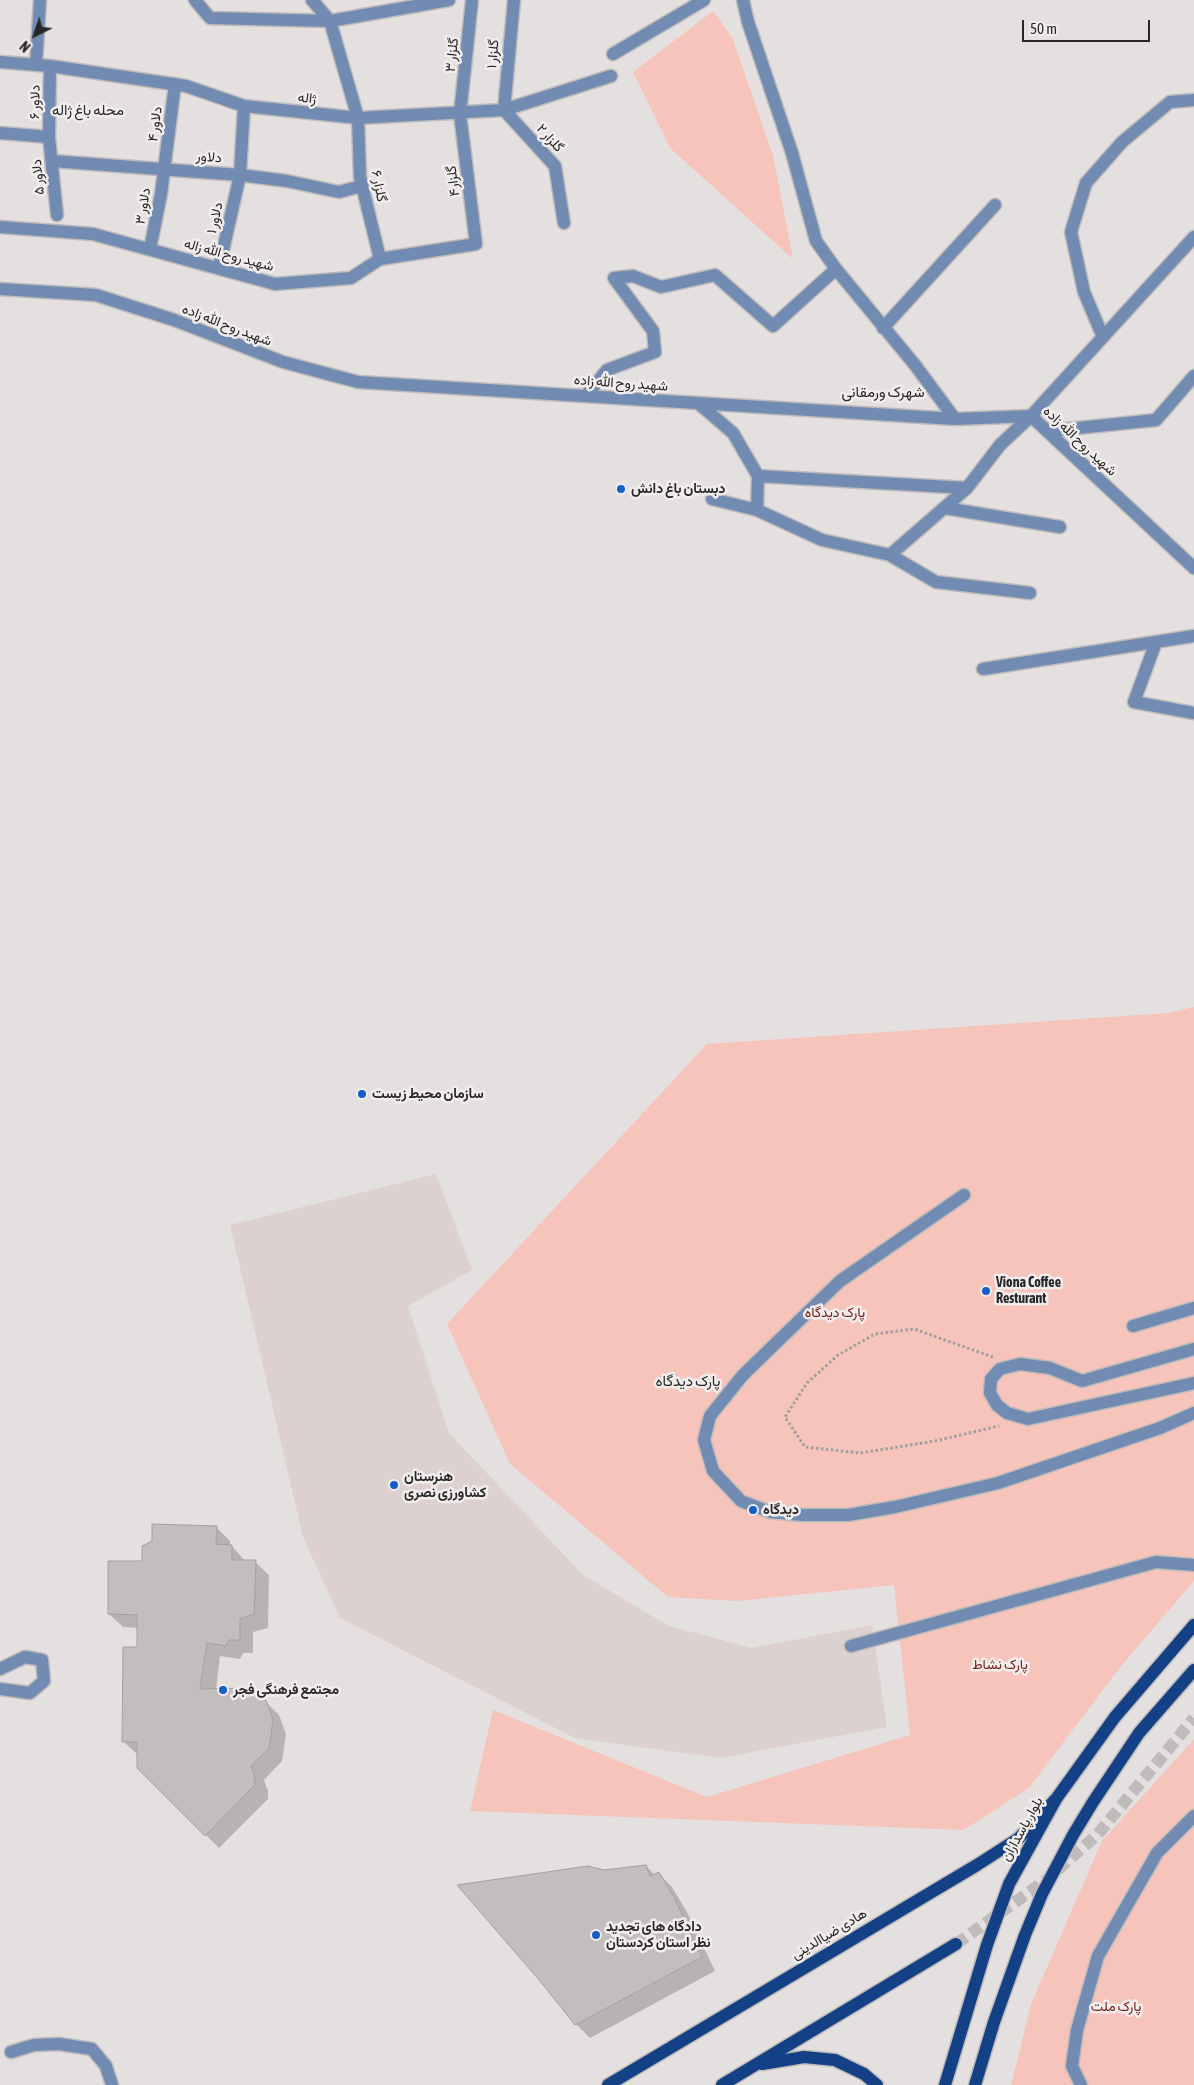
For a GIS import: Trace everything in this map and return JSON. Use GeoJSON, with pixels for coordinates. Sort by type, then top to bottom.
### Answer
{"type":"FeatureCollection","features":[{"type":"Feature","properties":{"kind":"main road","name":"بلوار پاسداران"},"geometry":{"type":"LineString","coordinates":[[944,2085],[984,1954],[1009,1884],[1056,1799],[1115,1718],[1194,1624]]}},
{"type":"Feature","properties":{"kind":"main road"},"geometry":{"type":"LineString","coordinates":[[975,2085],[994,2022],[1025,1935],[1042,1894],[1064,1852],[1092,1802],[1139,1732],[1194,1670]]}},
{"type":"Feature","properties":{"kind":"main road","name":"هادی ضیاالدینی"},"geometry":{"type":"LineString","coordinates":[[608,2085],[978,1865],[1019,1838],[1056,1799]]}},
{"type":"Feature","properties":{"kind":"main road"},"geometry":{"type":"LineString","coordinates":[[722,2085],[956,1944]]}},
{"type":"Feature","properties":{"kind":"main road"},"geometry":{"type":"LineString","coordinates":[[755,2065],[804,2057],[835,2060],[864,2074],[877,2085]]}},
{"type":"Feature","properties":{"kind":"street"},"geometry":{"type":"LineString","coordinates":[[36,65],[40,0]]}},
{"type":"Feature","properties":{"kind":"street"},"geometry":{"type":"LineString","coordinates":[[196,0],[210,18],[330,21],[449,0]]}},
{"type":"Feature","properties":{"kind":"street"},"geometry":{"type":"LineString","coordinates":[[312,0],[330,21]]}},
{"type":"Feature","properties":{"kind":"street","name":"گلزار ۳"},"geometry":{"type":"LineString","coordinates":[[460,113],[472,0]]}},
{"type":"Feature","properties":{"kind":"street","name":"گلزار ۱"},"geometry":{"type":"LineString","coordinates":[[504,110],[514,0]]}},
{"type":"Feature","properties":{"kind":"street"},"geometry":{"type":"LineString","coordinates":[[613,54],[704,0]]}},
{"type":"Feature","properties":{"kind":"street"},"geometry":{"type":"LineString","coordinates":[[743,0],[748,22],[792,153],[816,241],[955,419]]}},
{"type":"Feature","properties":{"kind":"street","name":"گلزار ۶"},"geometry":{"type":"LineString","coordinates":[[330,21],[358,118],[362,186],[380,259]]}},
{"type":"Feature","properties":{"kind":"street","name":"ژاله"},"geometry":{"type":"LineString","coordinates":[[0,62],[50,66],[175,84],[244,106],[358,118],[504,110],[611,76]]}},
{"type":"Feature","properties":{"kind":"street","name":"دلاور ۶"},"geometry":{"type":"LineString","coordinates":[[50,66],[50,137]]}},
{"type":"Feature","properties":{"kind":"street","name":"دلاور ۴"},"geometry":{"type":"LineString","coordinates":[[164,168],[175,84]]}},
{"type":"Feature","properties":{"kind":"street"},"geometry":{"type":"LineString","coordinates":[[1103,337],[1084,292],[1071,232],[1086,183],[1122,142],[1170,102],[1194,100]]}},
{"type":"Feature","properties":{"kind":"street","name":"دلاور ۱"},"geometry":{"type":"LineString","coordinates":[[219,268],[240,175],[244,106]]}},
{"type":"Feature","properties":{"kind":"street","name":"گلزار ۲"},"geometry":{"type":"LineString","coordinates":[[504,110],[555,166],[564,223]]}},
{"type":"Feature","properties":{"kind":"street","name":"گلزار۴"},"geometry":{"type":"LineString","coordinates":[[460,113],[476,244]]}},
{"type":"Feature","properties":{"kind":"street"},"geometry":{"type":"LineString","coordinates":[[0,133],[50,137]]}},
{"type":"Feature","properties":{"kind":"street","name":"دلاور ۵"},"geometry":{"type":"LineString","coordinates":[[50,137],[57,215]]}},
{"type":"Feature","properties":{"kind":"street","name":"دلاور"},"geometry":{"type":"LineString","coordinates":[[52,161],[240,175],[287,181],[339,192],[362,186]]}},
{"type":"Feature","properties":{"kind":"street","name":"دلاور ۳"},"geometry":{"type":"LineString","coordinates":[[150,250],[164,168]]}},
{"type":"Feature","properties":{"kind":"street"},"geometry":{"type":"LineString","coordinates":[[883,328],[996,205]]}},
{"type":"Feature","properties":{"kind":"street","name":"شهید روح الله زاله"},"geometry":{"type":"LineString","coordinates":[[0,227],[93,234],[275,284],[351,278],[380,259],[476,244]]}},
{"type":"Feature","properties":{"kind":"street"},"geometry":{"type":"LineString","coordinates":[[890,555],[968,488],[1000,445],[1031,416],[1194,238]]}},
{"type":"Feature","properties":{"kind":"street"},"geometry":{"type":"LineString","coordinates":[[586,396],[607,370],[655,352],[654,331],[614,278],[633,276],[661,287],[715,275],[773,326],[836,269]]}},
{"type":"Feature","properties":{"kind":"street","name":"شهید روح الله زاده"},"geometry":{"type":"LineString","coordinates":[[0,289],[96,296],[174,320],[283,362],[358,382],[955,419],[1031,416],[1194,568]]}},
{"type":"Feature","properties":{"kind":"street"},"geometry":{"type":"LineString","coordinates":[[1048,431],[1156,420],[1194,376]]}},
{"type":"Feature","properties":{"kind":"street"},"geometry":{"type":"LineString","coordinates":[[698,403],[733,433],[758,476],[757,510]]}},
{"type":"Feature","properties":{"kind":"street"},"geometry":{"type":"LineString","coordinates":[[758,476],[968,488]]}},
{"type":"Feature","properties":{"kind":"street"},"geometry":{"type":"LineString","coordinates":[[712,499],[757,510],[822,540],[890,555],[936,582],[1030,593]]}},
{"type":"Feature","properties":{"kind":"street"},"geometry":{"type":"LineString","coordinates":[[945,508],[1060,527]]}},
{"type":"Feature","properties":{"kind":"street"},"geometry":{"type":"LineString","coordinates":[[983,669],[1194,636]]}},
{"type":"Feature","properties":{"kind":"street"},"geometry":{"type":"LineString","coordinates":[[1156,642],[1134,702],[1194,713]]}},
{"type":"Feature","properties":{"kind":"street"},"geometry":{"type":"LineString","coordinates":[[964,1195],[840,1281],[743,1375],[710,1416],[704,1440],[713,1471],[741,1501],[770,1512],[802,1515],[848,1515],[895,1507],[998,1483],[1160,1428],[1194,1413]]}},
{"type":"Feature","properties":{"kind":"street"},"geometry":{"type":"LineString","coordinates":[[1133,1326],[1194,1308]]}},
{"type":"Feature","properties":{"kind":"street"},"geometry":{"type":"LineString","coordinates":[[1194,1349],[1082,1382],[1050,1368],[1020,1364],[1000,1369],[991,1379],[990,1393],[997,1405],[1006,1413],[1028,1419],[1194,1383]]}},
{"type":"Feature","properties":{"kind":"street"},"geometry":{"type":"LineString","coordinates":[[851,1646],[1156,1562],[1194,1565]]}},
{"type":"Feature","properties":{"kind":"street"},"geometry":{"type":"LineString","coordinates":[[0,1668],[25,1657],[42,1660],[44,1681],[30,1694],[0,1689]]}},
{"type":"Feature","properties":{"kind":"street"},"geometry":{"type":"LineString","coordinates":[[1082,2085],[1072,2066],[1076,2030],[1098,1956],[1157,1853],[1194,1816]]}},
{"type":"Feature","properties":{"kind":"street"},"geometry":{"type":"LineString","coordinates":[[12,2052],[34,2045],[59,2044],[92,2050],[106,2066],[112,2085]]}},
{"type":"Feature","properties":{"kind":"path"},"geometry":{"type":"LineString","coordinates":[[995,1357],[914,1329],[876,1334],[838,1355],[808,1384],[785,1417],[805,1447],[860,1453],[935,1441],[1000,1425]]}},
{"type":"Feature","properties":{"kind":"shaded area","name":"هنرستان کشاورزی نصری"},"geometry":{"type":"Polygon","coordinates":[[[436,1174],[472,1270],[408,1306],[449,1433],[583,1575],[669,1626],[752,1648],[872,1625],[887,1727],[720,1758],[575,1738],[340,1618],[303,1537],[230,1225],[436,1174]]]}},
{"type":"Feature","properties":{"kind":"green space"},"geometry":{"type":"Polygon","coordinates":[[[713,11],[732,37],[773,155],[793,259],[670,148],[633,72],[713,11]]]}},
{"type":"Feature","properties":{"kind":"green space","name":"پارک دیدگاه"},"geometry":{"type":"Polygon","coordinates":[[[1194,1007],[1194,1581],[1121,1666],[1029,1788],[964,1830],[470,1811],[493,1710],[707,1797],[910,1735],[894,1585],[737,1601],[668,1597],[510,1464],[447,1324],[707,1044],[1168,1013],[1194,1007]]]}},
{"type":"Feature","properties":{"kind":"green space","name":"پارک ملت"},"geometry":{"type":"Polygon","coordinates":[[[1194,1739],[1194,2085],[1011,2085],[1031,2004],[1102,1841],[1194,1739]]]}},
{"type":"Feature","properties":{"kind":"building"},"geometry":{"type":"Polygon","coordinates":[[[152,1524],[217,1526],[216,1544],[232,1545],[232,1560],[256,1560],[254,1614],[240,1619],[240,1640],[229,1640],[226,1646],[207,1643],[200,1689],[253,1688],[266,1700],[273,1720],[269,1748],[251,1766],[255,1777],[254,1786],[205,1836],[137,1768],[137,1742],[122,1742],[123,1647],[137,1647],[137,1615],[108,1614],[108,1561],[142,1561],[142,1546],[152,1541],[152,1524]]]}},
{"type":"Feature","properties":{"kind":"building","name":"دادگاه های تجدید نظر استان کردستان"},"geometry":{"type":"Polygon","coordinates":[[[646,1865],[650,1876],[659,1872],[674,1897],[702,1957],[575,2025],[540,1981],[457,1885],[588,1866],[604,1870],[646,1865]]]}},
{"type":"Feature","properties":{"kind":"tunnel"},"geometry":{"type":"LineString","coordinates":[[956,1944],[1045,1881],[1098,1834],[1194,1718]]}},
{"type":"Feature","properties":{"kind":"place","name":"دبستان باغ دانش"},"geometry":{"type":"Point","coordinates":[621,489]}},
{"type":"Feature","properties":{"kind":"place","name":"سازمان محیط زیست"},"geometry":{"type":"Point","coordinates":[362,1094]}},
{"type":"Feature","properties":{"kind":"place","name":"Viona Coffee Resturant"},"geometry":{"type":"Point","coordinates":[986,1291]}},
{"type":"Feature","properties":{"kind":"place","name":"هنرستان کشاورزی نصری"},"geometry":{"type":"Point","coordinates":[394,1485]}},
{"type":"Feature","properties":{"kind":"place","name":"دیدگاه"},"geometry":{"type":"Point","coordinates":[753,1510]}},
{"type":"Feature","properties":{"kind":"place","name":"مجتمع فرهنگی فجر"},"geometry":{"type":"Point","coordinates":[223,1690]}},
{"type":"Feature","properties":{"kind":"place","name":"دادگاه های تجدید نظر استان کردستان"},"geometry":{"type":"Point","coordinates":[596,1935]}},
{"type":"Feature","properties":{"kind":"district","name":"محله باغ ژاله"},"geometry":{"type":"Point","coordinates":[88,110]}},
{"type":"Feature","properties":{"kind":"district","name":"شهرک ورمقانی"},"geometry":{"type":"Point","coordinates":[883,392]}},
{"type":"Feature","properties":{"kind":"district","name":"پارک دیدگاه"},"geometry":{"type":"Point","coordinates":[688,1381]}},
{"type":"Feature","properties":{"kind":"park label","name":"پارک نشاط"},"geometry":{"type":"Point","coordinates":[1000,1665]}}]}
